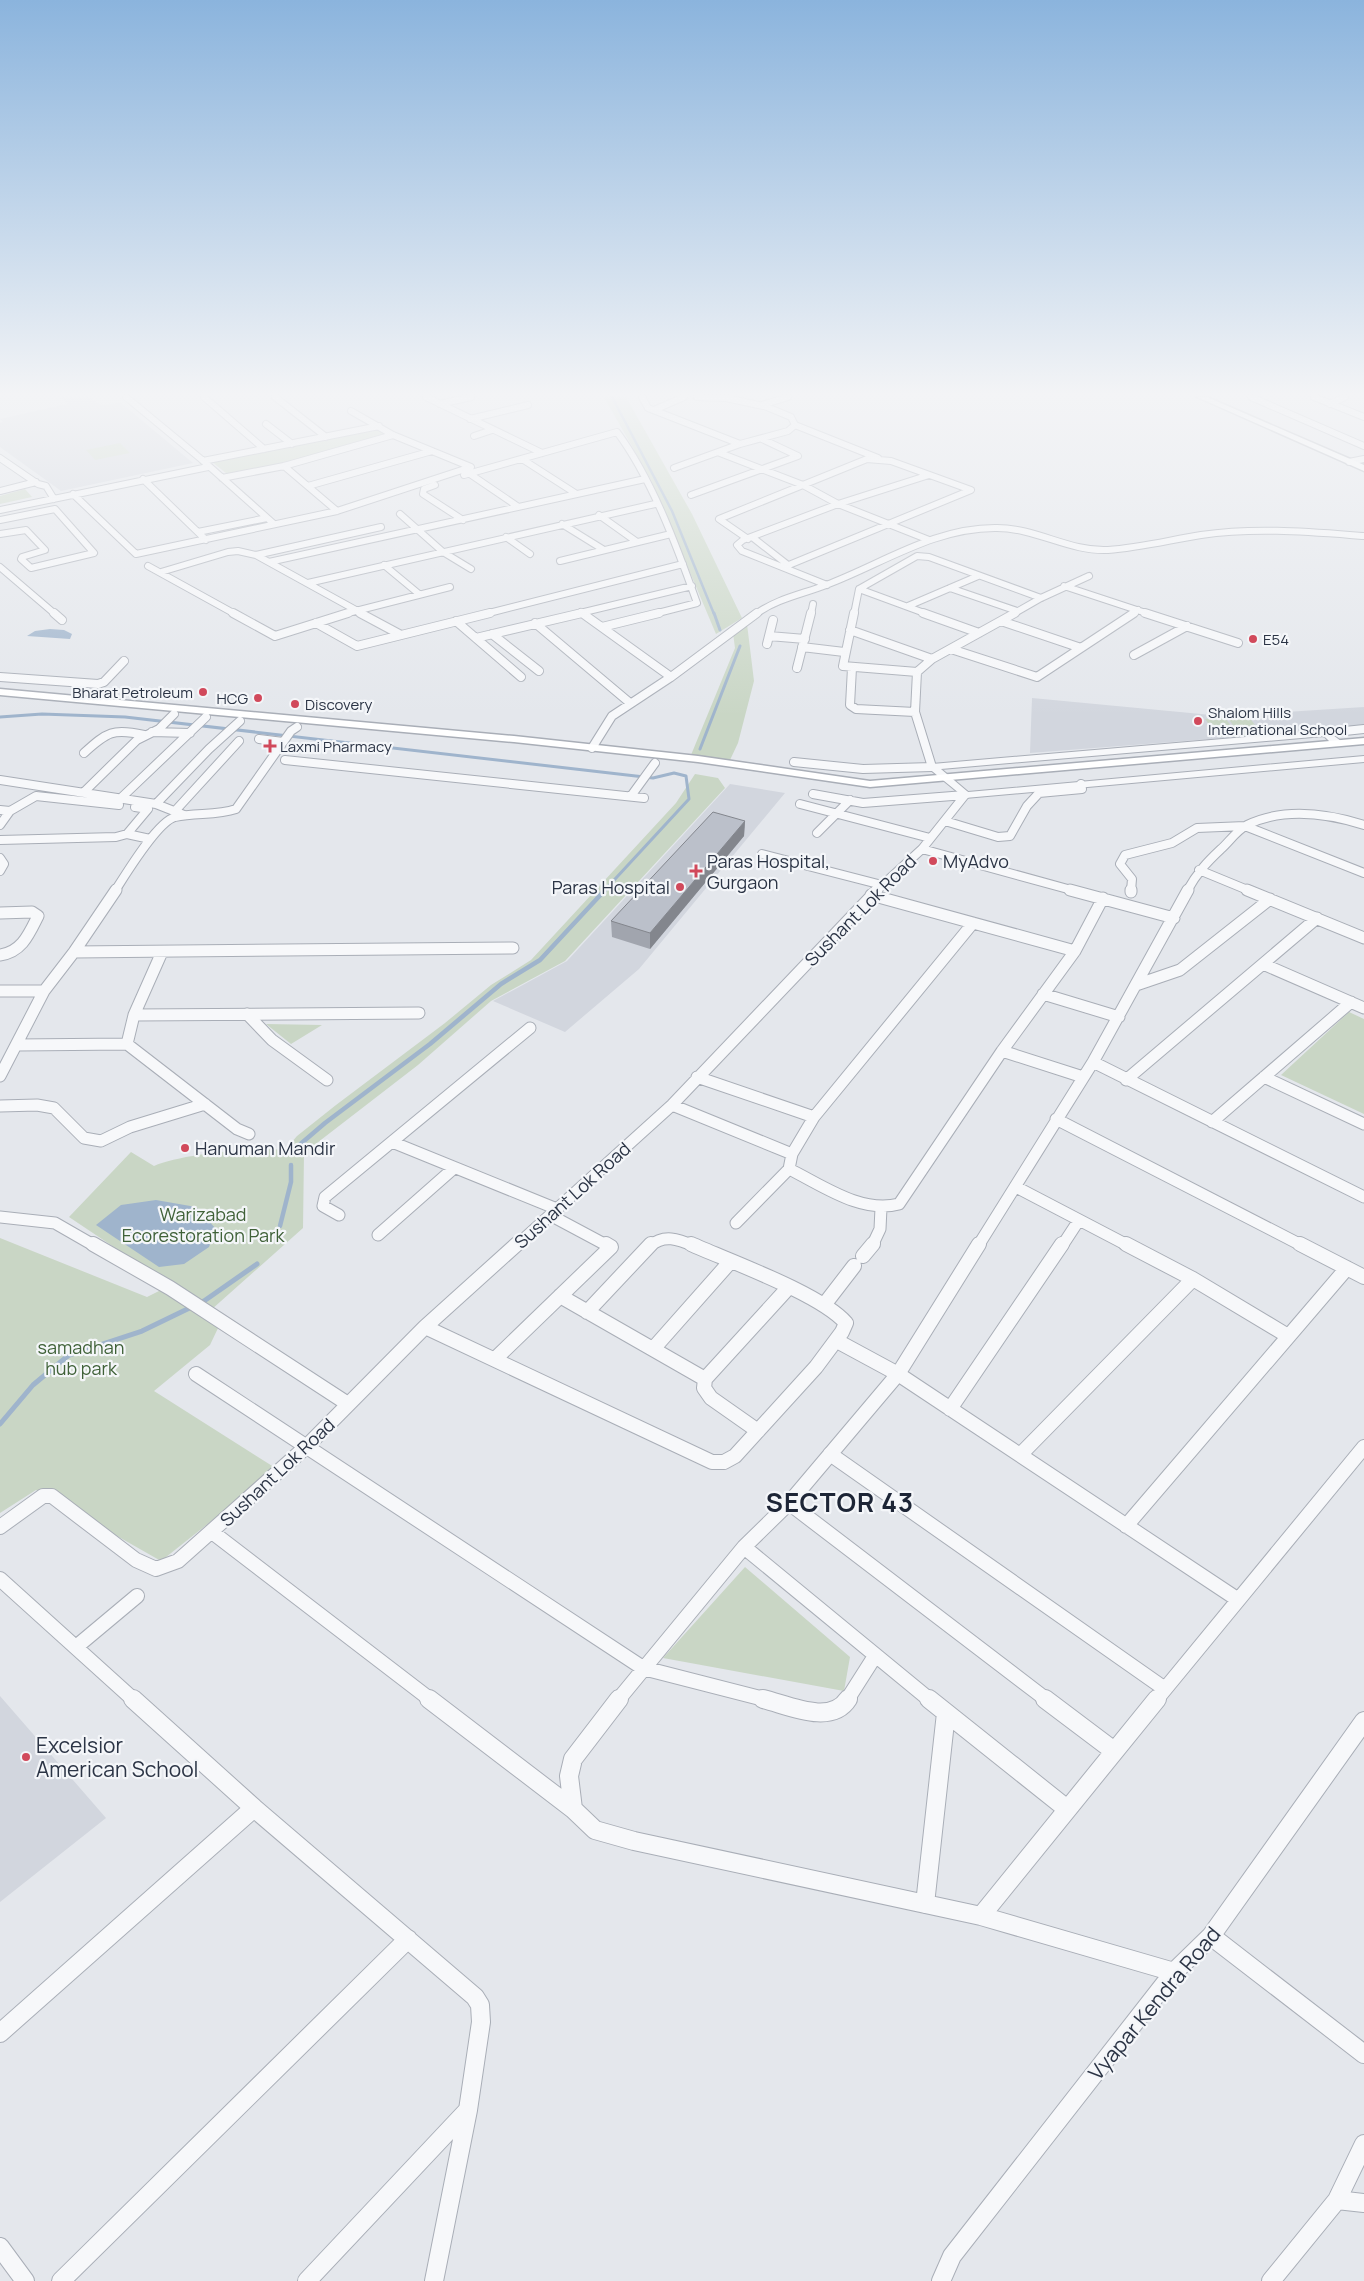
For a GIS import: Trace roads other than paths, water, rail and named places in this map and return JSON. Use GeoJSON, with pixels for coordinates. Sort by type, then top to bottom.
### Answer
{"type":"FeatureCollection","features":[{"type":"Feature","properties":{"kind":"main road"},"geometry":{"type":"LineString","coordinates":[[0,692],[292,717],[698,759],[870,784],[952,782],[1364,749]]}},
{"type":"Feature","properties":{"kind":"main road"},"geometry":{"type":"LineString","coordinates":[[0,700],[171,717],[198,726],[236,724],[294,729],[874,791],[1364,741]]}},
{"type":"Feature","properties":{"kind":"street"},"geometry":{"type":"LineString","coordinates":[[0,512],[36,503]]}},
{"type":"Feature","properties":{"kind":"street"},"geometry":{"type":"LineString","coordinates":[[0,534],[26,530],[45,550],[22,557],[21,559],[26,566],[31,568],[94,553],[49,503]]}},
{"type":"Feature","properties":{"kind":"street"},"geometry":{"type":"LineString","coordinates":[[83,503],[136,554],[338,510],[355,504],[364,508],[379,503]]}},
{"type":"Feature","properties":{"kind":"street"},"geometry":{"type":"LineString","coordinates":[[168,503],[206,540]]}},
{"type":"Feature","properties":{"kind":"street"},"geometry":{"type":"LineString","coordinates":[[251,503],[274,524]]}},
{"type":"Feature","properties":{"kind":"street"},"geometry":{"type":"LineString","coordinates":[[330,503],[338,510]]}},
{"type":"Feature","properties":{"kind":"street"},"geometry":{"type":"LineString","coordinates":[[439,503],[463,520]]}},
{"type":"Feature","properties":{"kind":"street"},"geometry":{"type":"LineString","coordinates":[[512,503],[516,506]]}},
{"type":"Feature","properties":{"kind":"street"},"geometry":{"type":"LineString","coordinates":[[269,562],[391,534],[463,520],[528,503]]}},
{"type":"Feature","properties":{"kind":"street"},"geometry":{"type":"LineString","coordinates":[[757,503],[719,519],[750,538],[786,566]]}},
{"type":"Feature","properties":{"kind":"street"},"geometry":{"type":"LineString","coordinates":[[786,566],[937,503]]}},
{"type":"Feature","properties":{"kind":"street"},"geometry":{"type":"LineString","coordinates":[[308,583],[599,515],[656,504],[683,564],[697,603],[602,627]]}},
{"type":"Feature","properties":{"kind":"street"},"geometry":{"type":"LineString","coordinates":[[827,585],[786,566],[742,551],[736,545],[838,504],[929,540]]}},
{"type":"Feature","properties":{"kind":"street"},"geometry":{"type":"LineString","coordinates":[[0,520],[55,509]]}},
{"type":"Feature","properties":{"kind":"street"},"geometry":{"type":"LineString","coordinates":[[400,514],[444,552],[471,569]]}},
{"type":"Feature","properties":{"kind":"street"},"geometry":{"type":"LineString","coordinates":[[599,515],[637,542]]}},
{"type":"Feature","properties":{"kind":"street"},"geometry":{"type":"LineString","coordinates":[[198,532],[267,518]]}},
{"type":"Feature","properties":{"kind":"street"},"geometry":{"type":"LineString","coordinates":[[374,521],[391,534]]}},
{"type":"Feature","properties":{"kind":"street"},"geometry":{"type":"LineString","coordinates":[[562,524],[604,550]]}},
{"type":"Feature","properties":{"kind":"street"},"geometry":{"type":"LineString","coordinates":[[256,555],[382,527]]}},
{"type":"Feature","properties":{"kind":"street"},"geometry":{"type":"LineString","coordinates":[[592,748],[612,716],[671,677],[765,607],[827,585],[929,540],[958,532],[997,528],[1056,534],[1106,550],[1130,548],[1202,535],[1248,531],[1279,530],[1364,536]]}},
{"type":"Feature","properties":{"kind":"street"},"geometry":{"type":"LineString","coordinates":[[560,561],[670,534]]}},
{"type":"Feature","properties":{"kind":"street"},"geometry":{"type":"LineString","coordinates":[[506,537],[530,554]]}},
{"type":"Feature","properties":{"kind":"street"},"geometry":{"type":"LineString","coordinates":[[161,572],[238,550],[256,555],[401,635]]}},
{"type":"Feature","properties":{"kind":"street"},"geometry":{"type":"LineString","coordinates":[[1042,598],[922,556],[917,556],[859,589],[844,652],[843,666],[917,672],[932,660],[1018,611],[1042,598],[1064,586],[1089,576]]}},
{"type":"Feature","properties":{"kind":"street"},"geometry":{"type":"LineString","coordinates":[[316,623],[357,646],[683,564]]}},
{"type":"Feature","properties":{"kind":"street"},"geometry":{"type":"LineString","coordinates":[[148,566],[276,636],[356,610],[450,586]]}},
{"type":"Feature","properties":{"kind":"street"},"geometry":{"type":"LineString","coordinates":[[384,566],[419,594]]}},
{"type":"Feature","properties":{"kind":"street"},"geometry":{"type":"LineString","coordinates":[[0,568],[3,568],[62,620]]}},
{"type":"Feature","properties":{"kind":"street"},"geometry":{"type":"LineString","coordinates":[[908,606],[978,576]]}},
{"type":"Feature","properties":{"kind":"street"},"geometry":{"type":"LineString","coordinates":[[476,638],[692,586]]}},
{"type":"Feature","properties":{"kind":"street"},"geometry":{"type":"LineString","coordinates":[[1064,586],[1238,643]]}},
{"type":"Feature","properties":{"kind":"street"},"geometry":{"type":"LineString","coordinates":[[950,588],[1018,611]]}},
{"type":"Feature","properties":{"kind":"street"},"geometry":{"type":"LineString","coordinates":[[859,589],[979,633]]}},
{"type":"Feature","properties":{"kind":"street"},"geometry":{"type":"LineString","coordinates":[[797,668],[813,604]]}},
{"type":"Feature","properties":{"kind":"street"},"geometry":{"type":"LineString","coordinates":[[951,649],[1037,676],[1138,610]]}},
{"type":"Feature","properties":{"kind":"street"},"geometry":{"type":"LineString","coordinates":[[580,612],[671,677]]}},
{"type":"Feature","properties":{"kind":"street"},"geometry":{"type":"LineString","coordinates":[[456,620],[521,677]]}},
{"type":"Feature","properties":{"kind":"street"},"geometry":{"type":"LineString","coordinates":[[773,620],[768,640],[805,639]]}},
{"type":"Feature","properties":{"kind":"street"},"geometry":{"type":"LineString","coordinates":[[1001,621],[1081,648]]}},
{"type":"Feature","properties":{"kind":"street"},"geometry":{"type":"LineString","coordinates":[[535,623],[630,703]]}},
{"type":"Feature","properties":{"kind":"street"},"geometry":{"type":"LineString","coordinates":[[1134,655],[1187,626]]}},
{"type":"Feature","properties":{"kind":"street"},"geometry":{"type":"LineString","coordinates":[[850,630],[932,660]]}},
{"type":"Feature","properties":{"kind":"street"},"geometry":{"type":"LineString","coordinates":[[492,634],[540,671]]}},
{"type":"Feature","properties":{"kind":"street"},"geometry":{"type":"LineString","coordinates":[[802,647],[844,652]]}},
{"type":"Feature","properties":{"kind":"street"},"geometry":{"type":"LineString","coordinates":[[0,677],[98,684],[104,682],[124,661]]}},
{"type":"Feature","properties":{"kind":"street"},"geometry":{"type":"LineString","coordinates":[[852,668],[850,705],[856,709],[915,712]]}},
{"type":"Feature","properties":{"kind":"street"},"geometry":{"type":"LineString","coordinates":[[917,672],[915,712],[934,764],[965,795]]}},
{"type":"Feature","properties":{"kind":"street"},"geometry":{"type":"LineString","coordinates":[[84,792],[171,717]]}},
{"type":"Feature","properties":{"kind":"street"},"geometry":{"type":"LineString","coordinates":[[156,804],[236,724]]}},
{"type":"Feature","properties":{"kind":"street"},"geometry":{"type":"LineString","coordinates":[[84,753],[110,731],[152,732],[198,726]]}},
{"type":"Feature","properties":{"kind":"street"},"geometry":{"type":"LineString","coordinates":[[121,798],[198,726]]}},
{"type":"Feature","properties":{"kind":"street"},"geometry":{"type":"LineString","coordinates":[[0,1076],[44,991],[74,952],[150,839],[166,822],[174,817],[224,813],[236,809],[294,729]]}},
{"type":"Feature","properties":{"kind":"street"},"geometry":{"type":"LineString","coordinates":[[794,762],[850,770],[878,771],[934,764],[1364,729]]}},
{"type":"Feature","properties":{"kind":"street"},"geometry":{"type":"LineString","coordinates":[[1326,733],[1336,743]]}},
{"type":"Feature","properties":{"kind":"street"},"geometry":{"type":"LineString","coordinates":[[259,739],[284,741]]}},
{"type":"Feature","properties":{"kind":"street"},"geometry":{"type":"LineString","coordinates":[[174,811],[239,741]]}},
{"type":"Feature","properties":{"kind":"street"},"geometry":{"type":"LineString","coordinates":[[813,794],[877,802],[1364,759]]}},
{"type":"Feature","properties":{"kind":"street"},"geometry":{"type":"LineString","coordinates":[[285,760],[644,798]]}},
{"type":"Feature","properties":{"kind":"street"},"geometry":{"type":"LineString","coordinates":[[631,796],[652,767]]}},
{"type":"Feature","properties":{"kind":"street"},"geometry":{"type":"LineString","coordinates":[[0,780],[156,804],[187,816]]}},
{"type":"Feature","properties":{"kind":"street"},"geometry":{"type":"LineString","coordinates":[[945,821],[998,836],[1010,836],[1033,798],[1039,793],[1075,790],[1082,788],[1081,784]]}},
{"type":"Feature","properties":{"kind":"street","name":"Sushant Lok Road"},"geometry":{"type":"LineString","coordinates":[[0,1527],[43,1496],[52,1496],[136,1560],[156,1569],[178,1561],[306,1446],[425,1327],[672,1105],[871,895],[922,848],[965,795]]}},
{"type":"Feature","properties":{"kind":"street"},"geometry":{"type":"LineString","coordinates":[[0,825],[5,811],[36,796],[148,809],[146,814],[127,834]]}},
{"type":"Feature","properties":{"kind":"street"},"geometry":{"type":"LineString","coordinates":[[817,833],[850,800]]}},
{"type":"Feature","properties":{"kind":"street"},"geometry":{"type":"LineString","coordinates":[[800,804],[930,838]]}},
{"type":"Feature","properties":{"kind":"street"},"geometry":{"type":"LineString","coordinates":[[1131,892],[1132,879],[1120,864],[1125,855],[1172,844],[1197,828],[1245,826],[1274,815],[1316,814],[1338,816],[1364,825]]}},
{"type":"Feature","properties":{"kind":"street"},"geometry":{"type":"LineString","coordinates":[[573,1809],[569,1776],[573,1759],[642,1668],[744,1547],[789,1504],[898,1374],[1016,1187],[1119,1017],[1199,870],[1245,826]]}},
{"type":"Feature","properties":{"kind":"street"},"geometry":{"type":"LineString","coordinates":[[1245,826],[1364,873]]}},
{"type":"Feature","properties":{"kind":"street"},"geometry":{"type":"LineString","coordinates":[[0,840],[13,838],[116,837],[127,834],[150,839]]}},
{"type":"Feature","properties":{"kind":"street"},"geometry":{"type":"LineString","coordinates":[[922,848],[1174,918]]}},
{"type":"Feature","properties":{"kind":"street"},"geometry":{"type":"LineString","coordinates":[[762,854],[882,885]]}},
{"type":"Feature","properties":{"kind":"street"},"geometry":{"type":"LineString","coordinates":[[0,858],[4,864],[0,871]]}},
{"type":"Feature","properties":{"kind":"street"},"geometry":{"type":"LineString","coordinates":[[1199,870],[1364,938]]}},
{"type":"Feature","properties":{"kind":"street"},"geometry":{"type":"LineString","coordinates":[[871,895],[1075,951]]}},
{"type":"Feature","properties":{"kind":"street"},"geometry":{"type":"LineString","coordinates":[[789,1169],[870,1207],[890,1208],[898,1204],[1002,1051],[1075,951],[1103,898]]}},
{"type":"Feature","properties":{"kind":"street"},"geometry":{"type":"LineString","coordinates":[[1136,985],[1180,970],[1270,899]]}},
{"type":"Feature","properties":{"kind":"street"},"geometry":{"type":"LineString","coordinates":[[0,913],[32,912],[38,916],[18,950],[9,955],[0,955]]}},
{"type":"Feature","properties":{"kind":"street"},"geometry":{"type":"LineString","coordinates":[[1126,1080],[1317,918]]}},
{"type":"Feature","properties":{"kind":"street"},"geometry":{"type":"LineString","coordinates":[[736,1223],[789,1169],[792,1154],[814,1117],[972,923]]}},
{"type":"Feature","properties":{"kind":"street"},"geometry":{"type":"LineString","coordinates":[[74,952],[513,948]]}},
{"type":"Feature","properties":{"kind":"street"},"geometry":{"type":"LineString","coordinates":[[128,1044],[134,1015],[162,952]]}},
{"type":"Feature","properties":{"kind":"street"},"geometry":{"type":"LineString","coordinates":[[1263,964],[1364,1008]]}},
{"type":"Feature","properties":{"kind":"street"},"geometry":{"type":"LineString","coordinates":[[0,992],[44,991]]}},
{"type":"Feature","properties":{"kind":"street"},"geometry":{"type":"LineString","coordinates":[[1043,994],[1119,1017]]}},
{"type":"Feature","properties":{"kind":"street"},"geometry":{"type":"LineString","coordinates":[[1212,1122],[1351,1002]]}},
{"type":"Feature","properties":{"kind":"street"},"geometry":{"type":"LineString","coordinates":[[134,1015],[419,1013]]}},
{"type":"Feature","properties":{"kind":"street"},"geometry":{"type":"LineString","coordinates":[[247,1014],[274,1041],[327,1080]]}},
{"type":"Feature","properties":{"kind":"street"},"geometry":{"type":"LineString","coordinates":[[339,1214],[323,1206],[325,1198],[530,1028]]}},
{"type":"Feature","properties":{"kind":"street"},"geometry":{"type":"LineString","coordinates":[[17,1045],[128,1044],[238,1129],[249,1134]]}},
{"type":"Feature","properties":{"kind":"street"},"geometry":{"type":"LineString","coordinates":[[1002,1051],[1083,1077]]}},
{"type":"Feature","properties":{"kind":"street"},"geometry":{"type":"LineString","coordinates":[[1092,1062],[1364,1197]]}},
{"type":"Feature","properties":{"kind":"street"},"geometry":{"type":"LineString","coordinates":[[697,1077],[814,1117]]}},
{"type":"Feature","properties":{"kind":"street"},"geometry":{"type":"LineString","coordinates":[[1264,1077],[1364,1124]]}},
{"type":"Feature","properties":{"kind":"street"},"geometry":{"type":"LineString","coordinates":[[0,1106],[37,1105],[54,1108],[84,1138],[101,1141],[130,1127],[205,1104]]}},
{"type":"Feature","properties":{"kind":"street"},"geometry":{"type":"LineString","coordinates":[[672,1105],[792,1154]]}},
{"type":"Feature","properties":{"kind":"street"},"geometry":{"type":"LineString","coordinates":[[1056,1120],[1364,1277]]}},
{"type":"Feature","properties":{"kind":"street"},"geometry":{"type":"LineString","coordinates":[[392,1142],[553,1212],[611,1247],[496,1359]]}},
{"type":"Feature","properties":{"kind":"street"},"geometry":{"type":"LineString","coordinates":[[378,1235],[454,1168]]}},
{"type":"Feature","properties":{"kind":"street"},"geometry":{"type":"LineString","coordinates":[[1016,1187],[1193,1279],[1288,1336]]}},
{"type":"Feature","properties":{"kind":"street"},"geometry":{"type":"LineString","coordinates":[[863,1256],[878,1239],[881,1230],[881,1208]]}},
{"type":"Feature","properties":{"kind":"street"},"geometry":{"type":"LineString","coordinates":[[0,1217],[55,1224],[170,1288],[348,1404]]}},
{"type":"Feature","properties":{"kind":"street"},"geometry":{"type":"LineString","coordinates":[[950,1409],[1079,1220]]}},
{"type":"Feature","properties":{"kind":"street"},"geometry":{"type":"LineString","coordinates":[[425,1327],[712,1462],[728,1462],[758,1432],[847,1328],[846,1321],[842,1315],[824,1305],[683,1241],[669,1238],[659,1239],[645,1250],[587,1312]]}},
{"type":"Feature","properties":{"kind":"street"},"geometry":{"type":"LineString","coordinates":[[653,1349],[730,1262]]}},
{"type":"Feature","properties":{"kind":"street"},"geometry":{"type":"LineString","coordinates":[[824,1305],[854,1266]]}},
{"type":"Feature","properties":{"kind":"street"},"geometry":{"type":"LineString","coordinates":[[1126,1526],[1347,1268]]}},
{"type":"Feature","properties":{"kind":"street"},"geometry":{"type":"LineString","coordinates":[[1020,1455],[1193,1279]]}},
{"type":"Feature","properties":{"kind":"street"},"geometry":{"type":"LineString","coordinates":[[758,1432],[711,1398],[704,1388],[705,1379],[788,1288]]}},
{"type":"Feature","properties":{"kind":"street"},"geometry":{"type":"LineString","coordinates":[[560,1296],[705,1379]]}},
{"type":"Feature","properties":{"kind":"street"},"geometry":{"type":"LineString","coordinates":[[837,1341],[898,1374],[1237,1600]]}},
{"type":"Feature","properties":{"kind":"street"},"geometry":{"type":"LineString","coordinates":[[196,1374],[642,1668],[820,1713],[836,1711],[846,1702],[875,1656]]}},
{"type":"Feature","properties":{"kind":"street"},"geometry":{"type":"LineString","coordinates":[[981,1916],[1237,1600],[1364,1447]]}},
{"type":"Feature","properties":{"kind":"street"},"geometry":{"type":"LineString","coordinates":[[830,1454],[1165,1689]]}},
{"type":"Feature","properties":{"kind":"street"},"geometry":{"type":"LineString","coordinates":[[789,1504],[1114,1751]]}},
{"type":"Feature","properties":{"kind":"street"},"geometry":{"type":"LineString","coordinates":[[212,1532],[573,1809],[595,1830],[634,1841],[981,1916],[1174,1972]]}},
{"type":"Feature","properties":{"kind":"street"},"geometry":{"type":"LineString","coordinates":[[744,1547],[875,1656],[1067,1809]]}},
{"type":"Feature","properties":{"kind":"street"},"geometry":{"type":"LineString","coordinates":[[0,1579],[254,1808],[408,1938],[474,1997],[480,2005],[481,2022],[468,2110],[434,2281]]}},
{"type":"Feature","properties":{"kind":"street"},"geometry":{"type":"LineString","coordinates":[[76,1647],[137,1596]]}},
{"type":"Feature","properties":{"kind":"street"},"geometry":{"type":"LineString","coordinates":[[924,1904],[946,1713]]}},
{"type":"Feature","properties":{"kind":"street","name":"Vyapar Kendra Road"},"geometry":{"type":"LineString","coordinates":[[941,2281],[952,2256],[1174,1972],[1211,1936],[1364,1721]]}},
{"type":"Feature","properties":{"kind":"street"},"geometry":{"type":"LineString","coordinates":[[0,2033],[254,1808]]}},
{"type":"Feature","properties":{"kind":"street"},"geometry":{"type":"LineString","coordinates":[[1211,1936],[1364,2054]]}},
{"type":"Feature","properties":{"kind":"street"},"geometry":{"type":"LineString","coordinates":[[61,2281],[408,1938]]}},
{"type":"Feature","properties":{"kind":"street"},"geometry":{"type":"LineString","coordinates":[[307,2281],[468,2110]]}},
{"type":"Feature","properties":{"kind":"street"},"geometry":{"type":"LineString","coordinates":[[1271,2281],[1337,2200],[1364,2144]]}},
{"type":"Feature","properties":{"kind":"street"},"geometry":{"type":"LineString","coordinates":[[1337,2200],[1364,2203]]}},
{"type":"Feature","properties":{"kind":"street"},"geometry":{"type":"LineString","coordinates":[[0,2247],[25,2281]]}},
{"type":"Feature","properties":{"kind":"water"},"geometry":{"type":"Polygon","coordinates":[[[64,630],[72,634],[70,639],[27,636],[35,631],[64,630]]]}},
{"type":"Feature","properties":{"kind":"water"},"geometry":{"type":"Polygon","coordinates":[[[156,1200],[196,1207],[216,1229],[209,1247],[184,1264],[159,1267],[96,1225],[121,1205],[156,1200]]]}},
{"type":"Feature","properties":{"kind":"waterway"},"geometry":{"type":"LineString","coordinates":[[668,503],[714,614]]}},
{"type":"Feature","properties":{"kind":"waterway"},"geometry":{"type":"LineString","coordinates":[[714,613],[720,630]]}},
{"type":"Feature","properties":{"kind":"waterway"},"geometry":{"type":"LineString","coordinates":[[700,749],[740,646]]}},
{"type":"Feature","properties":{"kind":"waterway"},"geometry":{"type":"LineString","coordinates":[[0,717],[42,714],[125,717],[653,778],[674,773],[686,776],[689,799],[604,891]]}},
{"type":"Feature","properties":{"kind":"waterway"},"geometry":{"type":"LineString","coordinates":[[290,1153],[325,1123],[430,1044],[501,984],[540,960],[605,890]]}},
{"type":"Feature","properties":{"kind":"waterway"},"geometry":{"type":"LineString","coordinates":[[280,1226],[291,1182],[291,1165]]}},
{"type":"Feature","properties":{"kind":"waterway"},"geometry":{"type":"LineString","coordinates":[[0,1424],[33,1385],[69,1355],[142,1331],[204,1301],[257,1264]]}},
{"type":"Feature","properties":{"kind":"place","name":"E54"},"geometry":{"type":"Point","coordinates":[1253,639]}},
{"type":"Feature","properties":{"kind":"place","name":"Bharat Petroleum"},"geometry":{"type":"Point","coordinates":[203,692]}},
{"type":"Feature","properties":{"kind":"place","name":"HCG"},"geometry":{"type":"Point","coordinates":[258,698]}},
{"type":"Feature","properties":{"kind":"place","name":"Discovery"},"geometry":{"type":"Point","coordinates":[295,704]}},
{"type":"Feature","properties":{"kind":"place","name":"Shalom Hills International School"},"geometry":{"type":"Point","coordinates":[1198,721]}},
{"type":"Feature","properties":{"kind":"place","name":"Laxmi Pharmacy"},"geometry":{"type":"Point","coordinates":[270,746]}},
{"type":"Feature","properties":{"kind":"place","name":"MyAdvo"},"geometry":{"type":"Point","coordinates":[933,861]}},
{"type":"Feature","properties":{"kind":"place","name":"Paras Hospital, Gurgaon"},"geometry":{"type":"Point","coordinates":[696,871]}},
{"type":"Feature","properties":{"kind":"place","name":"Paras Hospital"},"geometry":{"type":"Point","coordinates":[680,887]}},
{"type":"Feature","properties":{"kind":"place","name":"Hanuman Mandir"},"geometry":{"type":"Point","coordinates":[185,1148]}},
{"type":"Feature","properties":{"kind":"place","name":"Excelsior American School"},"geometry":{"type":"Point","coordinates":[26,1757]}},
{"type":"Feature","properties":{"kind":"district","name":"SECTOR 43"},"geometry":{"type":"Point","coordinates":[840,1502]}},
{"type":"Feature","properties":{"kind":"park label","name":"Warizabad Ecorestoration Park"},"geometry":{"type":"Point","coordinates":[203,1224]}},
{"type":"Feature","properties":{"kind":"park label","name":"samadhan hub park"},"geometry":{"type":"Point","coordinates":[81,1357]}}]}
